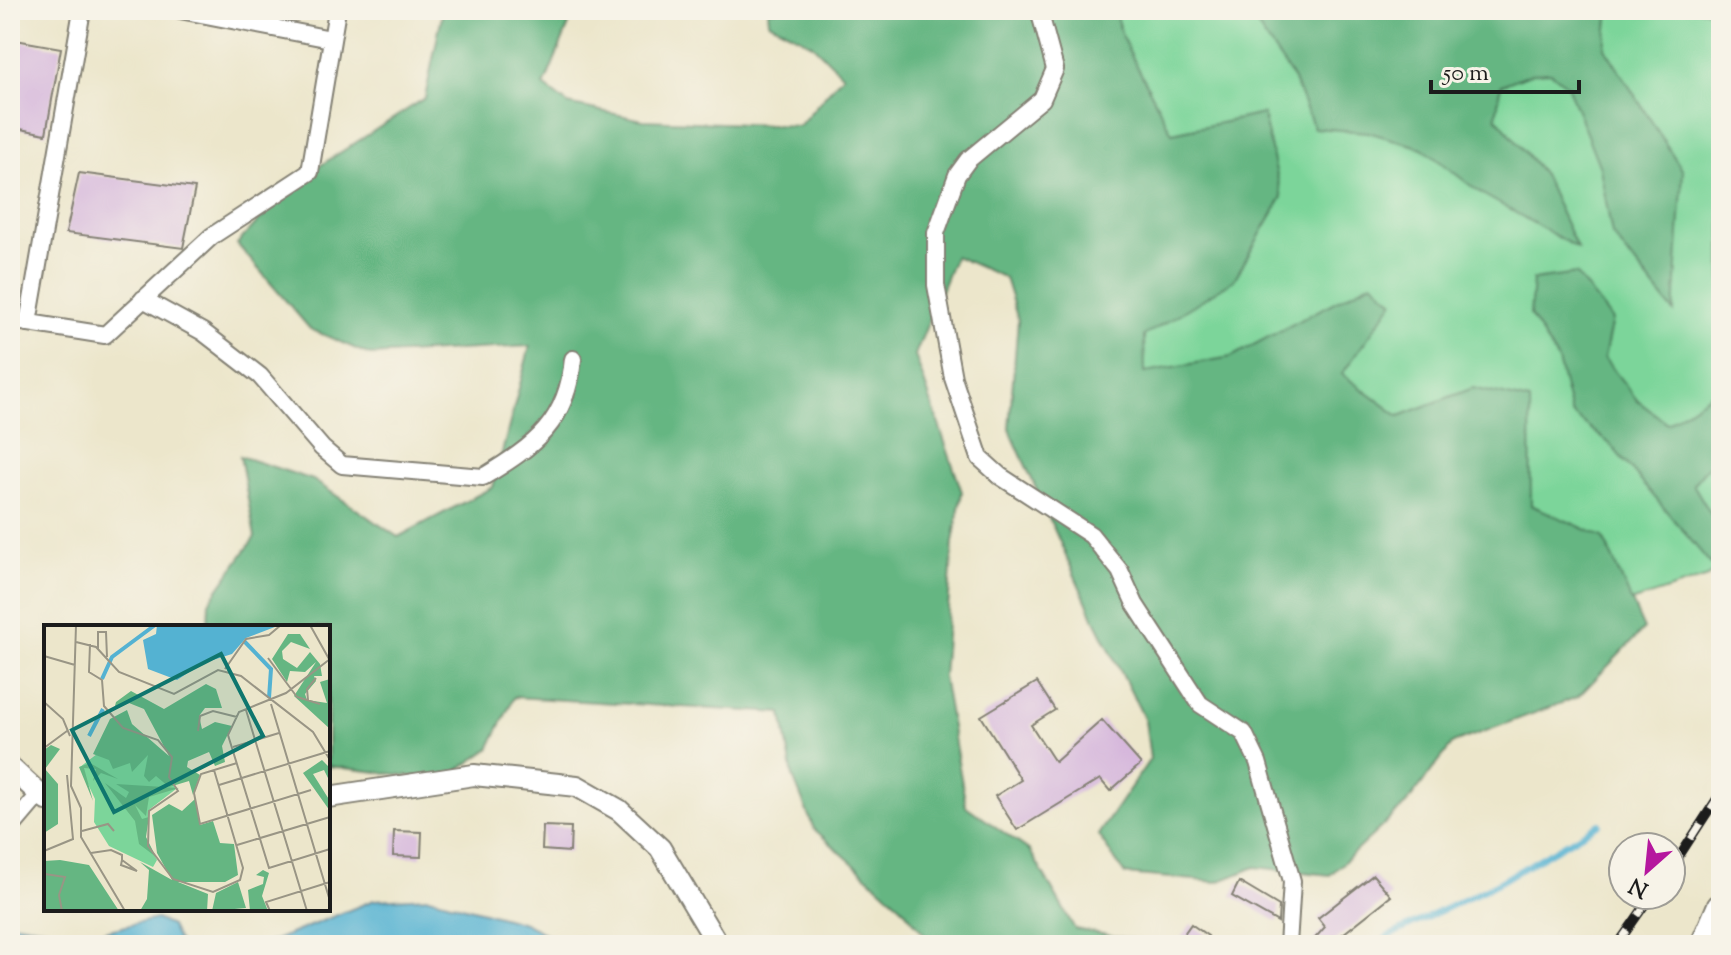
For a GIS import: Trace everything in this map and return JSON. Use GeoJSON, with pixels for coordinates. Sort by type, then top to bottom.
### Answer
{"type":"FeatureCollection","features":[{"type":"Feature","properties":{"kind":"highway"},"geometry":{"type":"LineString","coordinates":[[1705,945],[1721,908]]}},
{"type":"Feature","properties":{"kind":"street"},"geometry":{"type":"LineString","coordinates":[[28,323],[82,10]]}},
{"type":"Feature","properties":{"kind":"street"},"geometry":{"type":"LineString","coordinates":[[180,10],[331,39]]}},
{"type":"Feature","properties":{"kind":"street"},"geometry":{"type":"LineString","coordinates":[[10,320],[105,335],[212,236],[310,172],[337,10]]}},
{"type":"Feature","properties":{"kind":"street"},"geometry":{"type":"LineString","coordinates":[[1039,10],[1055,69],[1042,99],[968,160],[957,175],[936,233],[933,255],[936,285],[953,378],[980,458],[1000,476],[1091,535],[1120,571],[1135,604],[1200,704],[1244,733],[1258,762],[1292,881],[1288,945]]}},
{"type":"Feature","properties":{"kind":"street"},"geometry":{"type":"LineString","coordinates":[[143,299],[203,332],[260,376],[322,448],[342,465],[483,477],[550,426],[570,392],[573,359]]}},
{"type":"Feature","properties":{"kind":"street"},"geometry":{"type":"LineString","coordinates":[[10,767],[42,798],[10,829]]}},
{"type":"Feature","properties":{"kind":"street"},"geometry":{"type":"LineString","coordinates":[[330,797],[474,775],[577,786],[619,810],[660,848],[718,945]]}},
{"type":"Feature","properties":{"kind":"green space"},"geometry":{"type":"Polygon","coordinates":[[[443,10],[575,10],[544,86],[568,104],[643,120],[799,126],[843,75],[812,44],[769,22],[768,10],[1114,10],[1123,39],[1172,133],[1263,114],[1282,197],[1234,280],[1144,336],[1145,372],[1231,357],[1372,282],[1394,301],[1342,374],[1399,416],[1473,388],[1530,401],[1531,505],[1603,537],[1644,629],[1578,697],[1453,743],[1407,803],[1330,875],[1255,867],[1218,882],[1125,874],[1098,835],[1150,759],[1145,720],[1091,612],[1009,428],[1018,320],[1005,278],[955,256],[915,355],[962,492],[953,542],[943,677],[966,806],[1030,851],[1075,929],[1140,941],[1145,945],[933,945],[902,907],[814,829],[793,777],[782,713],[514,697],[489,749],[444,780],[330,766],[330,625],[208,625],[209,602],[255,537],[240,456],[313,480],[398,537],[493,487],[530,346],[370,355],[310,329],[237,244],[293,183],[425,98],[443,10]]]}},
{"type":"Feature","properties":{"kind":"green space"},"geometry":{"type":"Polygon","coordinates":[[[1058,10],[1721,10],[1721,561],[1708,577],[1609,609],[1134,399],[1058,10]]]}},
{"type":"Feature","properties":{"kind":"green space"},"geometry":{"type":"Polygon","coordinates":[[[1242,10],[1609,10],[1605,48],[1683,171],[1674,312],[1612,235],[1600,168],[1567,85],[1551,72],[1533,73],[1501,85],[1496,117],[1543,174],[1577,248],[1479,192],[1422,148],[1368,132],[1314,128],[1293,78],[1251,17],[1242,10]]]}},
{"type":"Feature","properties":{"kind":"green space"},"geometry":{"type":"Polygon","coordinates":[[[1576,274],[1612,320],[1604,358],[1638,401],[1667,423],[1721,387],[1721,451],[1693,484],[1721,531],[1721,571],[1714,568],[1610,444],[1571,413],[1558,361],[1530,315],[1533,280],[1576,274]]]}},
{"type":"Feature","properties":{"kind":"water"},"geometry":{"type":"Polygon","coordinates":[[[429,897],[524,923],[567,945],[263,945],[374,900],[429,897]]]}},
{"type":"Feature","properties":{"kind":"water"},"geometry":{"type":"Polygon","coordinates":[[[156,919],[171,926],[180,945],[10,945],[10,923],[88,935],[156,919]]]}},
{"type":"Feature","properties":{"kind":"building"},"geometry":{"type":"Polygon","coordinates":[[[10,39],[61,48],[46,134],[10,127],[10,39]]]}},
{"type":"Feature","properties":{"kind":"building"},"geometry":{"type":"Polygon","coordinates":[[[79,173],[195,188],[183,248],[66,233],[79,173]]]}},
{"type":"Feature","properties":{"kind":"building"},"geometry":{"type":"Polygon","coordinates":[[[1037,682],[1055,710],[1031,725],[1055,762],[1102,720],[1141,764],[1110,791],[1100,779],[1017,830],[995,796],[1021,780],[981,716],[1037,682]]]}},
{"type":"Feature","properties":{"kind":"building"},"geometry":{"type":"Polygon","coordinates":[[[543,826],[571,827],[570,852],[542,850],[543,826]]]}},
{"type":"Feature","properties":{"kind":"building"},"geometry":{"type":"Polygon","coordinates":[[[394,831],[422,832],[421,857],[393,856],[394,831]]]}},
{"type":"Feature","properties":{"kind":"building"},"geometry":{"type":"Polygon","coordinates":[[[1373,875],[1391,896],[1329,945],[1309,945],[1325,927],[1318,918],[1373,875]]]}},
{"type":"Feature","properties":{"kind":"building"},"geometry":{"type":"Polygon","coordinates":[[[1239,882],[1279,906],[1278,922],[1232,896],[1239,882]]]}},
{"type":"Feature","properties":{"kind":"building"},"geometry":{"type":"Polygon","coordinates":[[[1191,924],[1208,936],[1201,945],[1176,945],[1191,924]]]}},
{"type":"Feature","properties":{"kind":"waterway"},"geometry":{"type":"LineString","coordinates":[[1379,945],[1387,937],[1498,883],[1599,824]]}},
{"type":"Feature","properties":{"kind":"railway"},"geometry":{"type":"LineString","coordinates":[[1687,844],[1721,792]]}},
{"type":"Feature","properties":{"kind":"railway"},"geometry":{"type":"LineString","coordinates":[[1617,945],[1641,911]]}}]}
